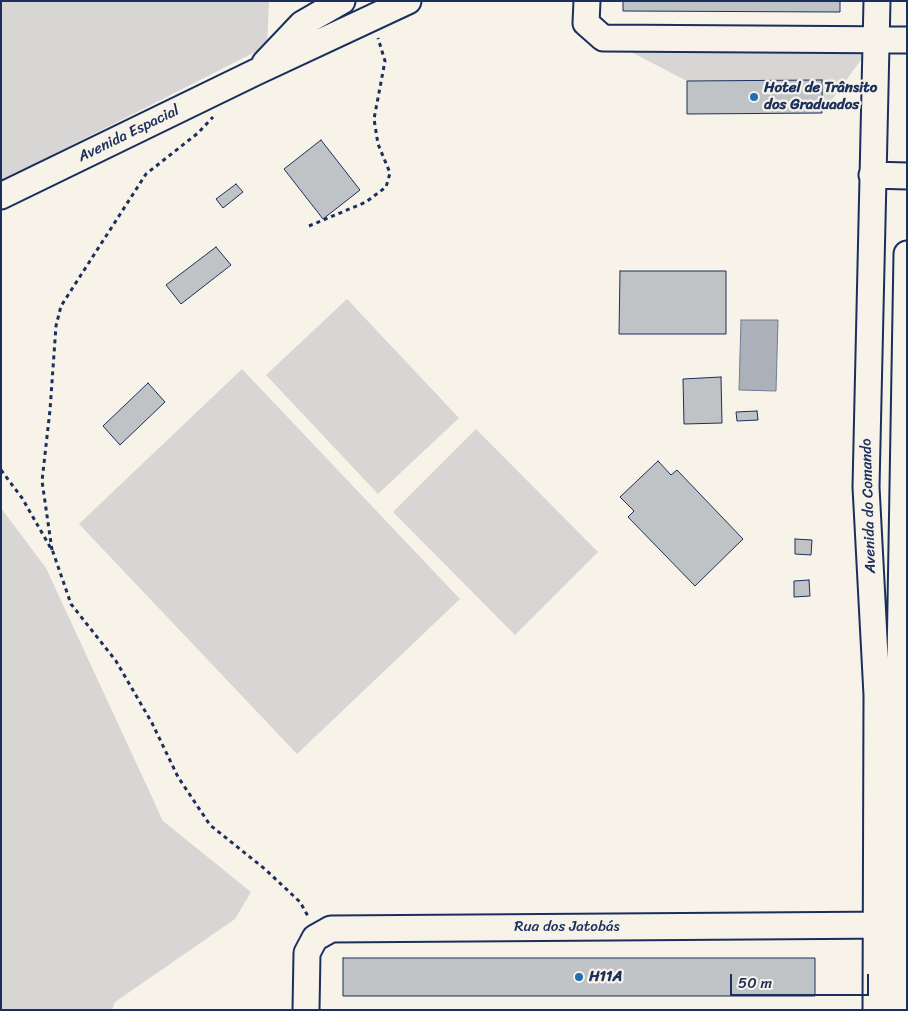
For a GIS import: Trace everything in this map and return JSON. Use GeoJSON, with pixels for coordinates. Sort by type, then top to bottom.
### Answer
{"type":"FeatureCollection","features":[{"type":"Feature","properties":{"kind":"lane","name":"Avenida Espacial"},"geometry":{"type":"LineString","coordinates":[[256,72],[300,12],[342,1]]}},
{"type":"Feature","properties":{"kind":"lane","name":"Avenida Espacial"},"geometry":{"type":"LineString","coordinates":[[1,196],[256,72],[408,1]]}},
{"type":"Feature","properties":{"kind":"lane"},"geometry":{"type":"LineString","coordinates":[[587,1],[586,23],[604,38],[907,40]]}},
{"type":"Feature","properties":{"kind":"lane","name":"Avenida do Comando"},"geometry":{"type":"LineString","coordinates":[[877,1],[866,487],[887,925],[894,1010]]}},
{"type":"Feature","properties":{"kind":"lane"},"geometry":{"type":"LineString","coordinates":[[300,12],[320,43]]}},
{"type":"Feature","properties":{"kind":"lane"},"geometry":{"type":"LineString","coordinates":[[872,175],[907,176]]}},
{"type":"Feature","properties":{"kind":"lane","name":"Avenida do Comando"},"geometry":{"type":"LineString","coordinates":[[876,1010],[887,925],[905,485],[907,254]]}},
{"type":"Feature","properties":{"kind":"lane"},"geometry":{"type":"LineString","coordinates":[[872,264],[906,265]]}},
{"type":"Feature","properties":{"kind":"lane"},"geometry":{"type":"LineString","coordinates":[[867,384],[906,385]]}},
{"type":"Feature","properties":{"kind":"lane"},"geometry":{"type":"LineString","coordinates":[[866,487],[905,485]]}},
{"type":"Feature","properties":{"kind":"lane","name":"Rua dos Jatobás"},"geometry":{"type":"LineString","coordinates":[[319,934],[331,929],[349,928],[887,925]]}},
{"type":"Feature","properties":{"kind":"lane"},"geometry":{"type":"LineString","coordinates":[[306,1010],[307,953],[310,943],[319,934]]}},
{"type":"Feature","properties":{"kind":"path"},"geometry":{"type":"LineString","coordinates":[[309,226],[366,202],[386,187],[390,173],[378,144],[374,119],[385,61],[372,18]]}},
{"type":"Feature","properties":{"kind":"path"},"geometry":{"type":"LineString","coordinates":[[227,87],[212,119],[198,133],[146,174],[61,306],[56,326],[50,410],[42,481],[53,552],[71,604],[116,661],[152,723],[178,777],[210,825],[266,870],[300,902],[319,934]]}},
{"type":"Feature","properties":{"kind":"path"},"geometry":{"type":"LineString","coordinates":[[1,470],[22,498],[53,552]]}},
{"type":"Feature","properties":{"kind":"shaded area"},"geometry":{"type":"Polygon","coordinates":[[[1,1],[269,1],[267,46],[1,181],[1,1]]]}},
{"type":"Feature","properties":{"kind":"shaded area"},"geometry":{"type":"Polygon","coordinates":[[[604,38],[875,41],[822,113],[821,80],[687,81],[604,38]]]}},
{"type":"Feature","properties":{"kind":"shaded area"},"geometry":{"type":"Polygon","coordinates":[[[347,299],[459,418],[378,494],[266,375],[347,299]]]}},
{"type":"Feature","properties":{"kind":"shaded area"},"geometry":{"type":"Polygon","coordinates":[[[741,320],[778,320],[776,391],[739,390],[741,320]]]}},
{"type":"Feature","properties":{"kind":"shaded area"},"geometry":{"type":"Polygon","coordinates":[[[242,369],[460,599],[297,754],[79,524],[242,369]]]}},
{"type":"Feature","properties":{"kind":"shaded area"},"geometry":{"type":"Polygon","coordinates":[[[476,429],[598,552],[515,635],[393,512],[476,429]]]}},
{"type":"Feature","properties":{"kind":"shaded area"},"geometry":{"type":"Polygon","coordinates":[[[1,508],[46,568],[163,821],[251,892],[235,919],[115,1002],[112,1010],[1,1010],[1,508]]]}},
{"type":"Feature","properties":{"kind":"building"},"geometry":{"type":"Polygon","coordinates":[[[623,1],[840,1],[840,12],[623,11],[623,1]]]}},
{"type":"Feature","properties":{"kind":"building","name":"Hotel de Trânsito dos Graduados"},"geometry":{"type":"Polygon","coordinates":[[[822,80],[822,113],[687,114],[687,81],[822,80]]]}},
{"type":"Feature","properties":{"kind":"building"},"geometry":{"type":"Polygon","coordinates":[[[321,140],[360,190],[323,219],[284,169],[321,140]]]}},
{"type":"Feature","properties":{"kind":"building"},"geometry":{"type":"Polygon","coordinates":[[[236,184],[243,192],[223,208],[216,199],[236,184]]]}},
{"type":"Feature","properties":{"kind":"building"},"geometry":{"type":"Polygon","coordinates":[[[216,247],[231,265],[181,304],[166,285],[216,247]]]}},
{"type":"Feature","properties":{"kind":"building"},"geometry":{"type":"Polygon","coordinates":[[[620,271],[726,271],[726,334],[619,334],[620,271]]]}},
{"type":"Feature","properties":{"kind":"building"},"geometry":{"type":"Polygon","coordinates":[[[721,377],[722,423],[684,424],[683,379],[721,377]]]}},
{"type":"Feature","properties":{"kind":"building"},"geometry":{"type":"Polygon","coordinates":[[[148,383],[165,402],[120,445],[103,426],[148,383]]]}},
{"type":"Feature","properties":{"kind":"building"},"geometry":{"type":"Polygon","coordinates":[[[757,411],[758,420],[737,421],[736,412],[757,411]]]}},
{"type":"Feature","properties":{"kind":"building"},"geometry":{"type":"Polygon","coordinates":[[[658,461],[671,475],[677,470],[743,539],[695,586],[628,517],[634,511],[620,497],[658,461]]]}},
{"type":"Feature","properties":{"kind":"building"},"geometry":{"type":"Polygon","coordinates":[[[795,539],[812,540],[811,555],[795,554],[795,539]]]}},
{"type":"Feature","properties":{"kind":"building"},"geometry":{"type":"Polygon","coordinates":[[[809,580],[810,596],[794,597],[794,581],[809,580]]]}},
{"type":"Feature","properties":{"kind":"building","name":"H11A"},"geometry":{"type":"Polygon","coordinates":[[[343,958],[815,958],[815,996],[343,996],[343,958]]]}},
{"type":"Feature","properties":{"kind":"place","name":"Hotel de Trânsito dos Graduados"},"geometry":{"type":"Point","coordinates":[754,97]}},
{"type":"Feature","properties":{"kind":"place","name":"H11A"},"geometry":{"type":"Point","coordinates":[579,977]}}]}
